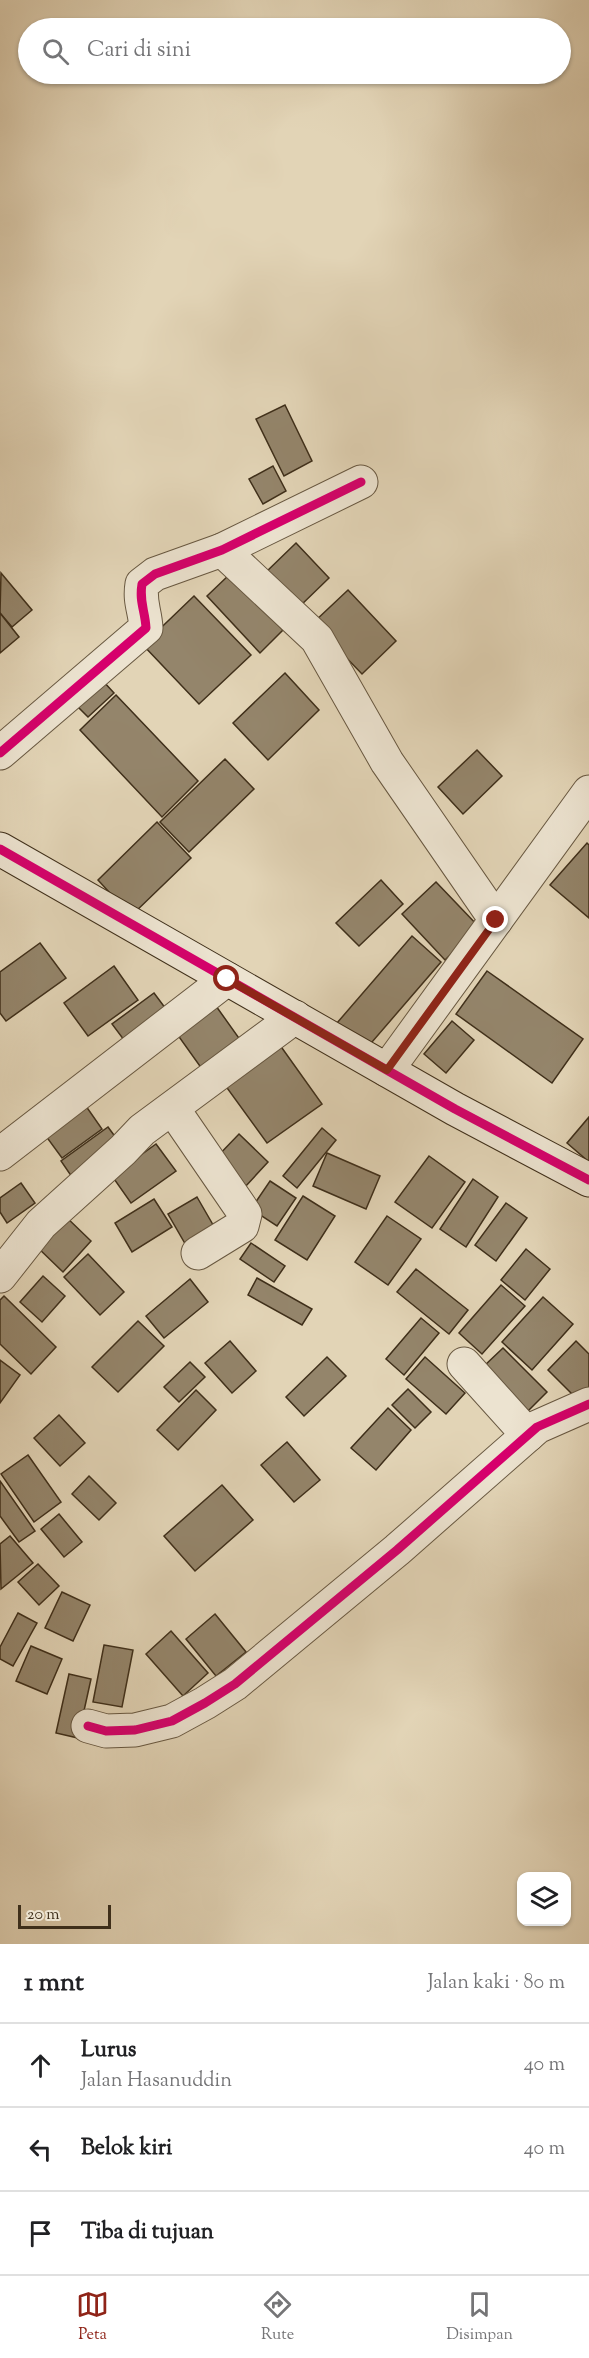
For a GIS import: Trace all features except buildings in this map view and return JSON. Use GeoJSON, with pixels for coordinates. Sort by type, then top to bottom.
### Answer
{"type":"FeatureCollection","features":[{"type":"Feature","properties":{"kind":"street"},"geometry":{"type":"LineString","coordinates":[[0,753],[146,628],[145,614],[139,600],[142,584],[154,574],[222,550],[361,482]]}},
{"type":"Feature","properties":{"kind":"street"},"geometry":{"type":"LineString","coordinates":[[222,550],[317,639],[387,762],[496,920]]}},
{"type":"Feature","properties":{"kind":"street"},"geometry":{"type":"LineString","coordinates":[[387,1070],[589,792]]}},
{"type":"Feature","properties":{"kind":"street"},"geometry":{"type":"LineString","coordinates":[[0,849],[387,1070],[589,1180]]}},
{"type":"Feature","properties":{"kind":"street"},"geometry":{"type":"LineString","coordinates":[[0,1154],[227,979]]}},
{"type":"Feature","properties":{"kind":"street"},"geometry":{"type":"LineString","coordinates":[[0,1276],[24,1244],[63,1202],[123,1150],[142,1130],[295,1017]]}},
{"type":"Feature","properties":{"kind":"street"},"geometry":{"type":"LineString","coordinates":[[173,1109],[245,1214],[242,1226],[198,1253]]}},
{"type":"Feature","properties":{"kind":"street"},"geometry":{"type":"LineString","coordinates":[[464,1364],[528,1435]]}},
{"type":"Feature","properties":{"kind":"street"},"geometry":{"type":"LineString","coordinates":[[88,1726],[106,1731],[135,1730],[172,1721],[235,1684],[397,1550],[544,1422],[573,1413],[589,1404]]}},
{"type":"Feature","properties":{"kind":"cycle path"},"geometry":{"type":"LineString","coordinates":[[0,753],[146,628],[141,590],[142,584],[155,574],[222,550],[361,482]]}},
{"type":"Feature","properties":{"kind":"cycle path"},"geometry":{"type":"LineString","coordinates":[[0,849],[455,1109],[589,1180]]}},
{"type":"Feature","properties":{"kind":"cycle path"},"geometry":{"type":"LineString","coordinates":[[88,1726],[106,1731],[135,1730],[172,1721],[235,1684],[397,1550],[537,1427],[589,1404]]}},
{"type":"Feature","properties":{"kind":"route"},"geometry":{"type":"LineString","coordinates":[[227,979],[387,1070],[496,920]]}}]}
